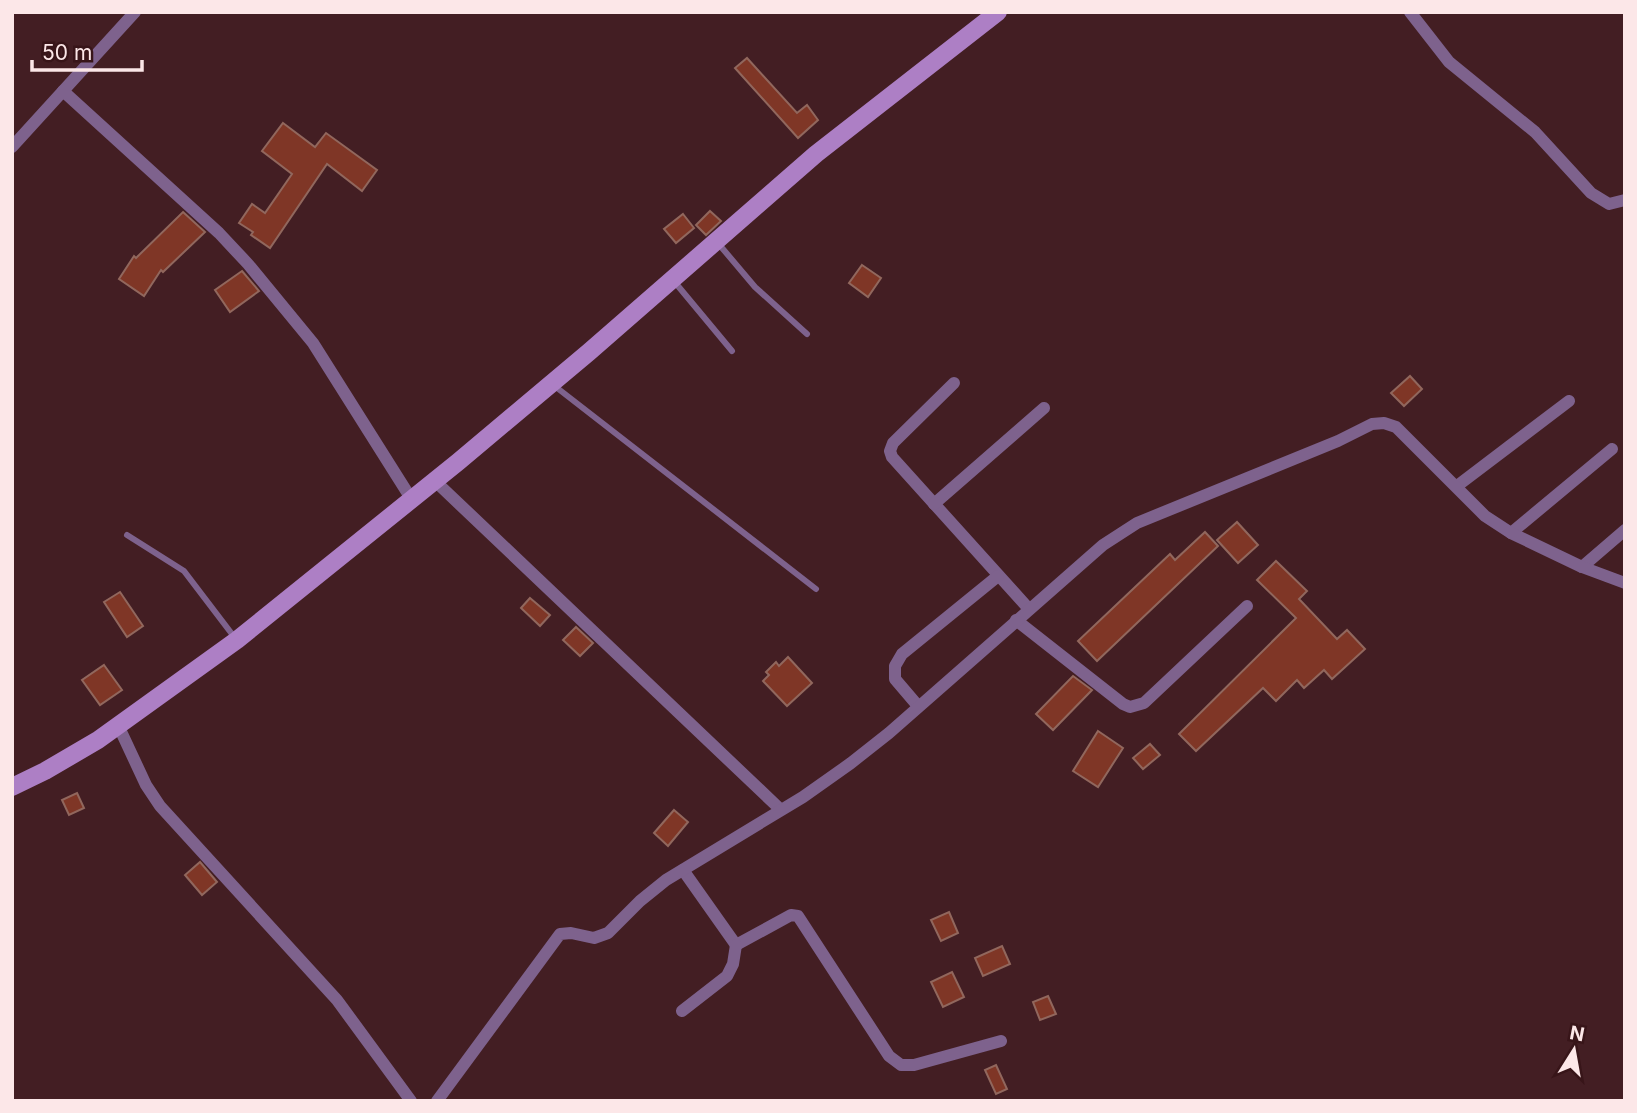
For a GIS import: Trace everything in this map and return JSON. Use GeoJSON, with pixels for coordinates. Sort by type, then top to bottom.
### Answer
{"type":"FeatureCollection","features":[{"type":"Feature","properties":{"kind":"main road"},"geometry":{"type":"LineString","coordinates":[[12,787],[45,771],[118,725],[237,640],[412,500],[589,352],[816,154],[998,12]]}},
{"type":"Feature","properties":{"kind":"street"},"geometry":{"type":"LineString","coordinates":[[12,147],[135,12]]}},
{"type":"Feature","properties":{"kind":"street"},"geometry":{"type":"LineString","coordinates":[[1410,12],[1449,62],[1535,132],[1591,193],[1609,204],[1625,200]]}},
{"type":"Feature","properties":{"kind":"street"},"geometry":{"type":"LineString","coordinates":[[63,91],[219,233],[248,264],[313,343],[412,500]]}},
{"type":"Feature","properties":{"kind":"street"},"geometry":{"type":"LineString","coordinates":[[954,383],[893,443],[890,452],[1029,609]]}},
{"type":"Feature","properties":{"kind":"street"},"geometry":{"type":"LineString","coordinates":[[1457,486],[1569,401]]}},
{"type":"Feature","properties":{"kind":"street"},"geometry":{"type":"LineString","coordinates":[[934,504],[1044,408]]}},
{"type":"Feature","properties":{"kind":"street"},"geometry":{"type":"LineString","coordinates":[[438,1101],[560,934],[570,933],[588,938],[601,937],[608,933],[655,888],[803,797],[851,763],[1103,545],[1130,526],[1338,441],[1372,424],[1384,423],[1396,427],[1485,516],[1511,533],[1582,567],[1625,583]]}},
{"type":"Feature","properties":{"kind":"street"},"geometry":{"type":"LineString","coordinates":[[1511,533],[1612,449]]}},
{"type":"Feature","properties":{"kind":"street"},"geometry":{"type":"LineString","coordinates":[[435,481],[780,809]]}},
{"type":"Feature","properties":{"kind":"street"},"geometry":{"type":"LineString","coordinates":[[1582,567],[1625,530]]}},
{"type":"Feature","properties":{"kind":"street"},"geometry":{"type":"LineString","coordinates":[[918,706],[895,679],[895,666],[902,654],[998,576]]}},
{"type":"Feature","properties":{"kind":"street"},"geometry":{"type":"LineString","coordinates":[[1016,620],[1123,704],[1138,707],[1247,606]]}},
{"type":"Feature","properties":{"kind":"street"},"geometry":{"type":"LineString","coordinates":[[118,725],[146,785],[160,806],[337,1000],[411,1101]]}},
{"type":"Feature","properties":{"kind":"street"},"geometry":{"type":"LineString","coordinates":[[682,1011],[727,976],[733,964],[736,945],[683,870]]}},
{"type":"Feature","properties":{"kind":"street"},"geometry":{"type":"LineString","coordinates":[[736,945],[791,915],[799,916],[889,1056],[901,1065],[914,1065],[1001,1041]]}},
{"type":"Feature","properties":{"kind":"lane"},"geometry":{"type":"LineString","coordinates":[[715,240],[755,288],[807,334]]}},
{"type":"Feature","properties":{"kind":"lane"},"geometry":{"type":"LineString","coordinates":[[672,279],[732,351]]}},
{"type":"Feature","properties":{"kind":"lane"},"geometry":{"type":"LineString","coordinates":[[551,383],[816,589]]}},
{"type":"Feature","properties":{"kind":"lane"},"geometry":{"type":"LineString","coordinates":[[127,534],[184,571],[237,640]]}},
{"type":"Feature","properties":{"kind":"building"},"geometry":{"type":"Polygon","coordinates":[[[747,58],[797,113],[807,105],[818,120],[798,138],[735,68],[747,58]]]}},
{"type":"Feature","properties":{"kind":"building"},"geometry":{"type":"Polygon","coordinates":[[[283,123],[315,147],[326,133],[377,170],[362,191],[327,164],[270,248],[239,223],[252,204],[265,213],[292,174],[262,151],[283,123]]]}},
{"type":"Feature","properties":{"kind":"building"},"geometry":{"type":"Polygon","coordinates":[[[710,211],[721,221],[706,235],[696,225],[710,211]]]}},
{"type":"Feature","properties":{"kind":"building"},"geometry":{"type":"Polygon","coordinates":[[[183,212],[205,232],[163,272],[161,270],[144,296],[119,279],[134,256],[136,258],[183,212]]]}},
{"type":"Feature","properties":{"kind":"building"},"geometry":{"type":"Polygon","coordinates":[[[683,214],[694,228],[676,243],[664,229],[683,214]]]}},
{"type":"Feature","properties":{"kind":"building"},"geometry":{"type":"Polygon","coordinates":[[[862,265],[881,278],[868,297],[849,283],[862,265]]]}},
{"type":"Feature","properties":{"kind":"building"},"geometry":{"type":"Polygon","coordinates":[[[242,271],[259,291],[230,312],[215,290],[242,271]]]}},
{"type":"Feature","properties":{"kind":"building"},"geometry":{"type":"Polygon","coordinates":[[[1410,376],[1422,389],[1404,406],[1391,393],[1410,376]]]}},
{"type":"Feature","properties":{"kind":"building"},"geometry":{"type":"Polygon","coordinates":[[[1237,522],[1258,545],[1238,563],[1217,540],[1237,522]]]}},
{"type":"Feature","properties":{"kind":"building"},"geometry":{"type":"Polygon","coordinates":[[[1205,532],[1218,546],[1097,661],[1078,641],[1170,554],[1175,560],[1205,532]]]}},
{"type":"Feature","properties":{"kind":"building"},"geometry":{"type":"Polygon","coordinates":[[[1276,561],[1307,591],[1299,599],[1337,639],[1347,630],[1365,649],[1332,679],[1324,670],[1304,688],[1297,680],[1276,701],[1263,688],[1196,751],[1179,734],[1296,618],[1257,580],[1276,561]]]}},
{"type":"Feature","properties":{"kind":"building"},"geometry":{"type":"Polygon","coordinates":[[[120,592],[143,626],[127,637],[104,602],[120,592]]]}},
{"type":"Feature","properties":{"kind":"building"},"geometry":{"type":"Polygon","coordinates":[[[530,598],[550,615],[540,626],[521,608],[530,598]]]}},
{"type":"Feature","properties":{"kind":"building"},"geometry":{"type":"Polygon","coordinates":[[[576,627],[593,643],[580,656],[563,640],[576,627]]]}},
{"type":"Feature","properties":{"kind":"building"},"geometry":{"type":"Polygon","coordinates":[[[788,657],[812,683],[787,706],[763,681],[769,675],[766,672],[776,662],[779,666],[788,657]]]}},
{"type":"Feature","properties":{"kind":"building"},"geometry":{"type":"Polygon","coordinates":[[[104,665],[122,690],[100,705],[82,680],[104,665]]]}},
{"type":"Feature","properties":{"kind":"building"},"geometry":{"type":"Polygon","coordinates":[[[1073,676],[1092,690],[1053,730],[1036,714],[1073,676]]]}},
{"type":"Feature","properties":{"kind":"building"},"geometry":{"type":"Polygon","coordinates":[[[1098,731],[1123,748],[1098,787],[1073,771],[1098,731]]]}},
{"type":"Feature","properties":{"kind":"building"},"geometry":{"type":"Polygon","coordinates":[[[1150,744],[1160,755],[1143,769],[1133,758],[1150,744]]]}},
{"type":"Feature","properties":{"kind":"building"},"geometry":{"type":"Polygon","coordinates":[[[77,793],[84,808],[69,815],[62,800],[77,793]]]}},
{"type":"Feature","properties":{"kind":"building"},"geometry":{"type":"Polygon","coordinates":[[[674,810],[688,822],[668,846],[654,833],[674,810]]]}},
{"type":"Feature","properties":{"kind":"building"},"geometry":{"type":"Polygon","coordinates":[[[200,862],[217,882],[202,895],[185,875],[200,862]]]}},
{"type":"Feature","properties":{"kind":"building"},"geometry":{"type":"Polygon","coordinates":[[[949,912],[958,933],[941,941],[931,920],[949,912]]]}},
{"type":"Feature","properties":{"kind":"building"},"geometry":{"type":"Polygon","coordinates":[[[1002,946],[1010,964],[983,976],[975,958],[1002,946]]]}},
{"type":"Feature","properties":{"kind":"building"},"geometry":{"type":"Polygon","coordinates":[[[952,972],[964,997],[943,1007],[931,982],[952,972]]]}},
{"type":"Feature","properties":{"kind":"building"},"geometry":{"type":"Polygon","coordinates":[[[1048,996],[1056,1014],[1040,1020],[1033,1002],[1048,996]]]}},
{"type":"Feature","properties":{"kind":"building"},"geometry":{"type":"Polygon","coordinates":[[[996,1065],[1007,1089],[996,1094],[985,1070],[996,1065]]]}}]}
